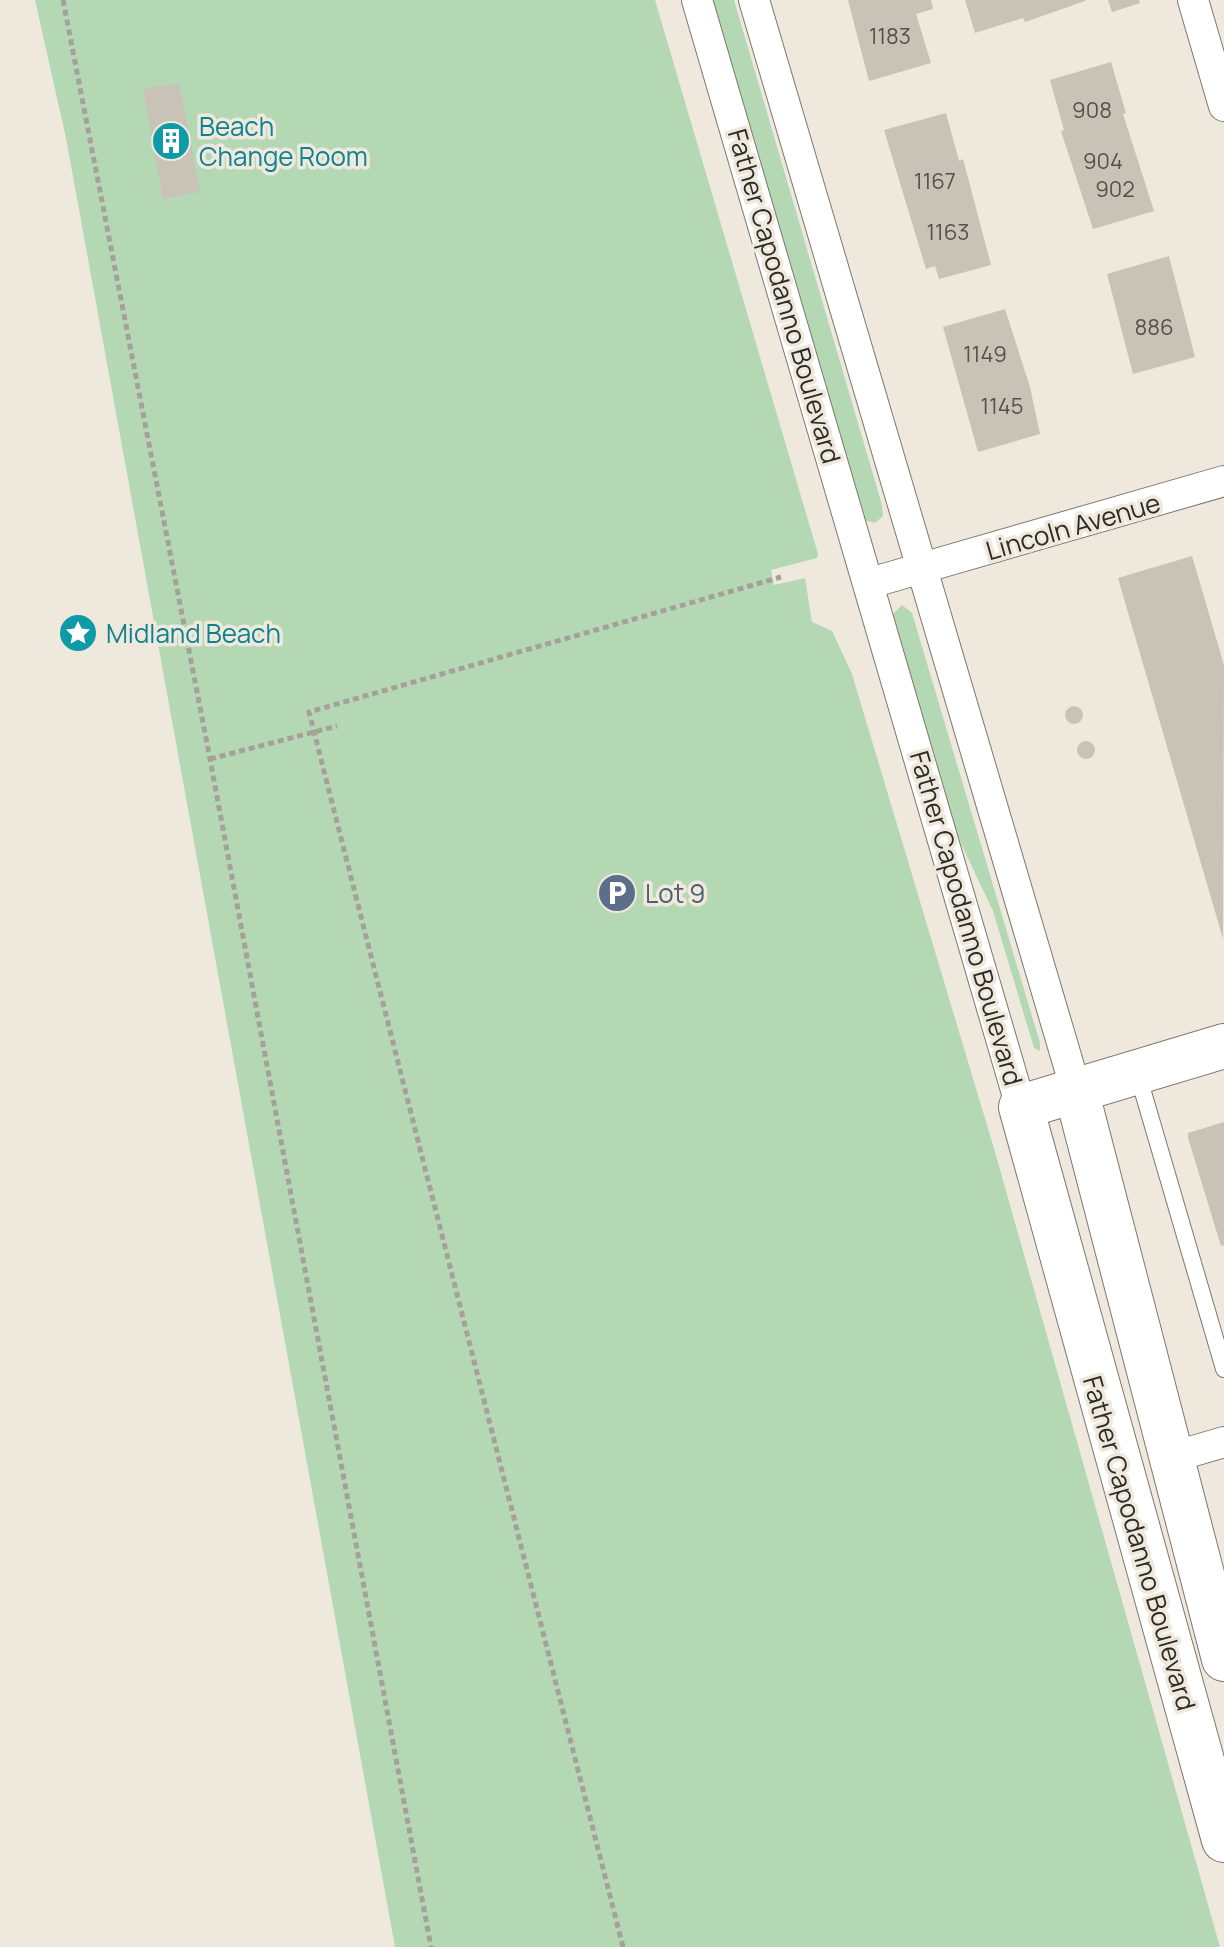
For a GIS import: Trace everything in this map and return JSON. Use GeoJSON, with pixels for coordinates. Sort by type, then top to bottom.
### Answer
{"type":"FeatureCollection","features":[{"type":"Feature","properties":{"kind":"main road"},"geometry":{"type":"LineString","coordinates":[[1021,1107],[1224,1046]]}},
{"type":"Feature","properties":{"kind":"main road","name":"Father Capodanno Boulevard"},"geometry":{"type":"LineString","coordinates":[[1076,1090],[1216,1612],[1224,1659]]}},
{"type":"Feature","properties":{"kind":"main road","name":"Father Capodanno Boulevard"},"geometry":{"type":"LineString","coordinates":[[1021,1107],[1224,1840]]}},
{"type":"Feature","properties":{"kind":"street","name":"Father Capodanno Boulevard"},"geometry":{"type":"LineString","coordinates":[[697,0],[1021,1107]]}},
{"type":"Feature","properties":{"kind":"street","name":"Father Capodanno Boulevard"},"geometry":{"type":"LineString","coordinates":[[754,0],[1076,1090]]}},
{"type":"Feature","properties":{"kind":"street"},"geometry":{"type":"LineString","coordinates":[[1193,0],[1224,106]]}},
{"type":"Feature","properties":{"kind":"street","name":"Lincoln Avenue"},"geometry":{"type":"LineString","coordinates":[[870,583],[1224,481]]}},
{"type":"Feature","properties":{"kind":"street"},"geometry":{"type":"LineString","coordinates":[[1173,1457],[1224,1442]]}},
{"type":"Feature","properties":{"kind":"lane"},"geometry":{"type":"LineString","coordinates":[[1138,1072],[1224,1369]]}},
{"type":"Feature","properties":{"kind":"path"},"geometry":{"type":"LineString","coordinates":[[63,0],[210,759],[431,1947]]}},
{"type":"Feature","properties":{"kind":"path"},"geometry":{"type":"LineString","coordinates":[[623,1947],[309,712],[781,577]]}},
{"type":"Feature","properties":{"kind":"path"},"geometry":{"type":"LineString","coordinates":[[210,759],[337,726]]}},
{"type":"Feature","properties":{"kind":"green space","name":"Midland Beach"},"geometry":{"type":"Polygon","coordinates":[[[35,0],[655,0],[818,554],[817,558],[771,570],[774,585],[805,578],[812,622],[832,631],[852,674],[995,1152],[1220,1947],[395,1947],[66,138],[35,0]]]}},
{"type":"Feature","properties":{"kind":"green space"},"geometry":{"type":"Polygon","coordinates":[[[710,0],[734,0],[882,505],[883,516],[875,523],[864,520],[710,0]]]}},
{"type":"Feature","properties":{"kind":"green space"},"geometry":{"type":"Polygon","coordinates":[[[902,605],[912,613],[1040,1051],[1034,1048],[993,911],[956,833],[892,615],[902,605]]]}},
{"type":"Feature","properties":{"kind":"building"},"geometry":{"type":"Polygon","coordinates":[[[848,0],[931,0],[933,9],[916,14],[931,63],[869,81],[848,0]]]}},
{"type":"Feature","properties":{"kind":"building"},"geometry":{"type":"Polygon","coordinates":[[[965,0],[1085,1],[1025,22],[1023,18],[975,33],[965,0]]]}},
{"type":"Feature","properties":{"kind":"building"},"geometry":{"type":"Polygon","coordinates":[[[1108,0],[1139,0],[1140,3],[1112,12],[1108,0]]]}},
{"type":"Feature","properties":{"kind":"building"},"geometry":{"type":"Polygon","coordinates":[[[1111,62],[1126,113],[1123,114],[1154,211],[1093,229],[1061,131],[1064,130],[1050,80],[1111,62]]]}},
{"type":"Feature","properties":{"kind":"building","name":"Beach Change Room"},"geometry":{"type":"Polygon","coordinates":[[[179,83],[200,192],[163,199],[143,89],[179,83]]]}},
{"type":"Feature","properties":{"kind":"building"},"geometry":{"type":"Polygon","coordinates":[[[946,113],[959,161],[963,159],[991,265],[939,279],[935,266],[926,269],[884,130],[946,113]]]}},
{"type":"Feature","properties":{"kind":"building"},"geometry":{"type":"Polygon","coordinates":[[[1169,256],[1195,357],[1133,374],[1107,274],[1169,256]]]}},
{"type":"Feature","properties":{"kind":"building"},"geometry":{"type":"Polygon","coordinates":[[[1005,309],[1030,387],[1040,434],[978,452],[943,327],[1005,309]]]}},
{"type":"Feature","properties":{"kind":"building"},"geometry":{"type":"Polygon","coordinates":[[[1192,556],[1224,665],[1223,939],[1118,578],[1192,556]]]}},
{"type":"Feature","properties":{"kind":"building"},"geometry":{"type":"Polygon","coordinates":[[[1074,706],[1083,715],[1074,724],[1065,715],[1074,706]]]}},
{"type":"Feature","properties":{"kind":"building"},"geometry":{"type":"Polygon","coordinates":[[[1086,741],[1095,750],[1086,759],[1077,750],[1086,741]]]}},
{"type":"Feature","properties":{"kind":"building"},"geometry":{"type":"Polygon","coordinates":[[[1224,1122],[1224,1245],[1221,1246],[1188,1133],[1224,1122]]]}},
{"type":"Feature","properties":{"kind":"place","name":"Beach Change Room"},"geometry":{"type":"Point","coordinates":[171,141]}},
{"type":"Feature","properties":{"kind":"place","name":"Midland Beach"},"geometry":{"type":"Point","coordinates":[78,633]}},
{"type":"Feature","properties":{"kind":"place","name":"Lot 9"},"geometry":{"type":"Point","coordinates":[617,893]}}]}
